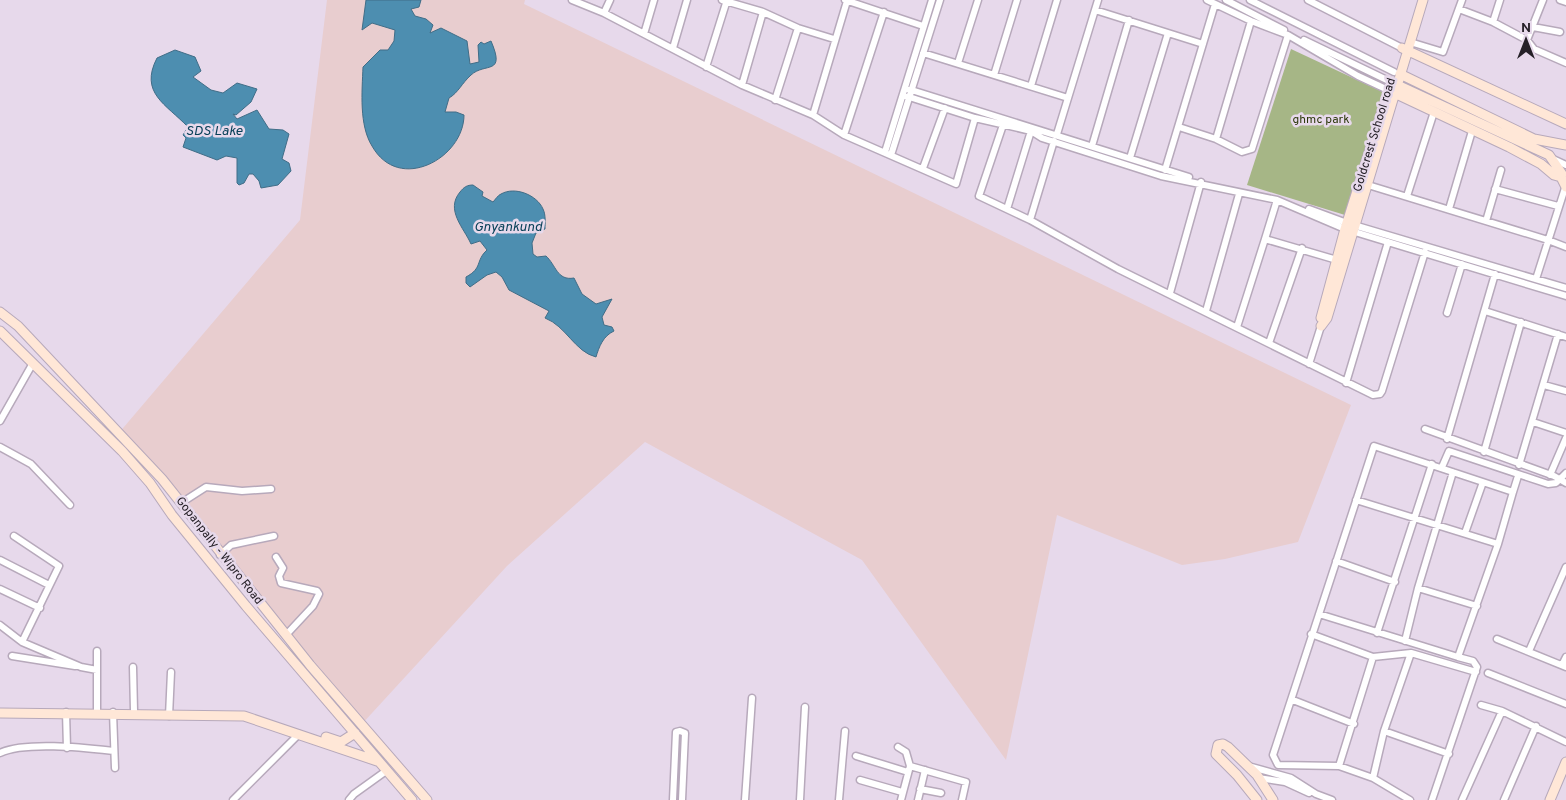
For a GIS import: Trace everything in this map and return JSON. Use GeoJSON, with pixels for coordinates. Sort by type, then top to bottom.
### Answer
{"type":"FeatureCollection","features":[{"type":"Feature","properties":{"kind":"street"},"geometry":{"type":"LineString","coordinates":[[572,0],[604,13],[742,85],[813,115],[844,136],[888,153],[956,184],[975,118]]}},
{"type":"Feature","properties":{"kind":"street"},"geometry":{"type":"LineString","coordinates":[[604,13],[610,0]]}},
{"type":"Feature","properties":{"kind":"street"},"geometry":{"type":"LineString","coordinates":[[644,34],[654,0]]}},
{"type":"Feature","properties":{"kind":"street"},"geometry":{"type":"LineString","coordinates":[[673,48],[686,0]]}},
{"type":"Feature","properties":{"kind":"street"},"geometry":{"type":"LineString","coordinates":[[813,115],[846,0],[924,24]]}},
{"type":"Feature","properties":{"kind":"street"},"geometry":{"type":"LineString","coordinates":[[855,0],[931,27]]}},
{"type":"Feature","properties":{"kind":"street"},"geometry":{"type":"LineString","coordinates":[[888,153],[907,93],[932,0]]}},
{"type":"Feature","properties":{"kind":"street"},"geometry":{"type":"LineString","coordinates":[[907,93],[923,53],[940,0]]}},
{"type":"Feature","properties":{"kind":"street"},"geometry":{"type":"LineString","coordinates":[[958,63],[978,0]]}},
{"type":"Feature","properties":{"kind":"street"},"geometry":{"type":"LineString","coordinates":[[994,75],[1018,0]]}},
{"type":"Feature","properties":{"kind":"street"},"geometry":{"type":"LineString","coordinates":[[1031,86],[1057,0]]}},
{"type":"Feature","properties":{"kind":"street"},"geometry":{"type":"LineString","coordinates":[[1030,220],[1098,0]]}},
{"type":"Feature","properties":{"kind":"street"},"geometry":{"type":"LineString","coordinates":[[1207,0],[1250,21],[1288,35],[1358,76],[1392,88],[1543,152],[1566,165]]}},
{"type":"Feature","properties":{"kind":"street"},"geometry":{"type":"LineString","coordinates":[[1226,0],[1434,112],[1541,164],[1554,176],[1561,177]]}},
{"type":"Feature","properties":{"kind":"street"},"geometry":{"type":"LineString","coordinates":[[1250,0],[1534,139],[1566,146]]}},
{"type":"Feature","properties":{"kind":"street"},"geometry":{"type":"LineString","coordinates":[[1308,0],[1566,124]]}},
{"type":"Feature","properties":{"kind":"street"},"geometry":{"type":"LineString","coordinates":[[1406,47],[1418,0]]}},
{"type":"Feature","properties":{"kind":"street"},"geometry":{"type":"LineString","coordinates":[[1406,47],[1423,0]]}},
{"type":"Feature","properties":{"kind":"street"},"geometry":{"type":"LineString","coordinates":[[1406,47],[1443,52],[1462,0]]}},
{"type":"Feature","properties":{"kind":"street"},"geometry":{"type":"LineString","coordinates":[[1493,22],[1500,0]]}},
{"type":"Feature","properties":{"kind":"street"},"geometry":{"type":"LineString","coordinates":[[1527,40],[1543,0]]}},
{"type":"Feature","properties":{"kind":"street"},"geometry":{"type":"LineString","coordinates":[[1560,0],[1566,2]]}},
{"type":"Feature","properties":{"kind":"street"},"geometry":{"type":"LineString","coordinates":[[706,66],[725,1],[763,12],[798,28],[834,39]]}},
{"type":"Feature","properties":{"kind":"street"},"geometry":{"type":"LineString","coordinates":[[1165,170],[1215,4]]}},
{"type":"Feature","properties":{"kind":"street"},"geometry":{"type":"LineString","coordinates":[[1459,9],[1493,22],[1527,40],[1534,50],[1566,63]]}},
{"type":"Feature","properties":{"kind":"street"},"geometry":{"type":"LineString","coordinates":[[1095,10],[1203,44]]}},
{"type":"Feature","properties":{"kind":"street"},"geometry":{"type":"LineString","coordinates":[[742,85],[763,12]]}},
{"type":"Feature","properties":{"kind":"street"},"geometry":{"type":"LineString","coordinates":[[844,136],[884,12]]}},
{"type":"Feature","properties":{"kind":"street"},"geometry":{"type":"LineString","coordinates":[[1092,146],[1129,20]]}},
{"type":"Feature","properties":{"kind":"street"},"geometry":{"type":"LineString","coordinates":[[1216,139],[1250,21]]}},
{"type":"Feature","properties":{"kind":"street"},"geometry":{"type":"LineString","coordinates":[[1533,27],[1560,32]]}},
{"type":"Feature","properties":{"kind":"street"},"geometry":{"type":"LineString","coordinates":[[775,100],[798,28]]}},
{"type":"Feature","properties":{"kind":"street"},"geometry":{"type":"LineString","coordinates":[[1130,158],[1168,33]]}},
{"type":"Feature","properties":{"kind":"street"},"geometry":{"type":"LineString","coordinates":[[1179,127],[1216,139],[1242,152],[1252,149],[1288,35]]}},
{"type":"Feature","properties":{"kind":"street","name":"Goldcrest School road"},"geometry":{"type":"LineString","coordinates":[[1350,227],[1406,47]]}},
{"type":"Feature","properties":{"kind":"street"},"geometry":{"type":"LineString","coordinates":[[923,53],[1068,98]]}},
{"type":"Feature","properties":{"kind":"street","name":"Goldcrest School road"},"geometry":{"type":"LineString","coordinates":[[1350,227],[1368,185],[1392,88]]}},
{"type":"Feature","properties":{"kind":"street"},"geometry":{"type":"LineString","coordinates":[[907,93],[975,118],[1043,135]]}},
{"type":"Feature","properties":{"kind":"street"},"geometry":{"type":"LineString","coordinates":[[907,93],[1043,135],[1092,146],[1239,192],[1260,192],[1388,242],[1566,296]]}},
{"type":"Feature","properties":{"kind":"street"},"geometry":{"type":"LineString","coordinates":[[923,168],[945,108]]}},
{"type":"Feature","properties":{"kind":"street"},"geometry":{"type":"LineString","coordinates":[[1407,196],[1434,112]]}},
{"type":"Feature","properties":{"kind":"street"},"geometry":{"type":"LineString","coordinates":[[1003,125],[979,196],[1030,220],[1118,269],[1170,293],[1372,395],[1380,394],[1382,391],[1425,252]]}},
{"type":"Feature","properties":{"kind":"street"},"geometry":{"type":"LineString","coordinates":[[1007,209],[1031,131]]}},
{"type":"Feature","properties":{"kind":"street"},"geometry":{"type":"LineString","coordinates":[[1449,209],[1472,131]]}},
{"type":"Feature","properties":{"kind":"street"},"geometry":{"type":"LineString","coordinates":[[1056,138],[1161,176],[1201,182],[1239,194],[1261,195],[1350,227],[1566,288]]}},
{"type":"Feature","properties":{"kind":"street"},"geometry":{"type":"LineString","coordinates":[[1536,279],[1566,186],[1561,177],[1562,174],[1553,159]]}},
{"type":"Feature","properties":{"kind":"street"},"geometry":{"type":"LineString","coordinates":[[1486,221],[1501,170]]}},
{"type":"Feature","properties":{"kind":"street"},"geometry":{"type":"LineString","coordinates":[[1170,293],[1201,182]]}},
{"type":"Feature","properties":{"kind":"street"},"geometry":{"type":"LineString","coordinates":[[1368,185],[1566,247]]}},
{"type":"Feature","properties":{"kind":"street"},"geometry":{"type":"LineString","coordinates":[[1495,189],[1558,206]]}},
{"type":"Feature","properties":{"kind":"street"},"geometry":{"type":"LineString","coordinates":[[1206,311],[1239,194]]}},
{"type":"Feature","properties":{"kind":"street"},"geometry":{"type":"LineString","coordinates":[[1237,327],[1277,200]]}},
{"type":"Feature","properties":{"kind":"street"},"geometry":{"type":"LineString","coordinates":[[1309,364],[1321,326],[1321,316],[1337,260],[1350,227]]}},
{"type":"Feature","properties":{"kind":"street"},"geometry":{"type":"LineString","coordinates":[[1321,326],[1327,318],[1350,227]]}},
{"type":"Feature","properties":{"kind":"street"},"geometry":{"type":"LineString","coordinates":[[1265,239],[1302,248],[1337,260]]}},
{"type":"Feature","properties":{"kind":"street"},"geometry":{"type":"LineString","coordinates":[[1346,383],[1388,242]]}},
{"type":"Feature","properties":{"kind":"street"},"geometry":{"type":"LineString","coordinates":[[1269,343],[1302,248]]}},
{"type":"Feature","properties":{"kind":"street"},"geometry":{"type":"LineString","coordinates":[[1448,313],[1462,264]]}},
{"type":"Feature","properties":{"kind":"street"},"geometry":{"type":"LineString","coordinates":[[1447,439],[1495,274]]}},
{"type":"Feature","properties":{"kind":"street"},"geometry":{"type":"LineString","coordinates":[[1485,311],[1566,336]]}},
{"type":"Feature","properties":{"kind":"street","name":"Gopanpally - Wipro Road"},"geometry":{"type":"LineString","coordinates":[[0,312],[18,326],[131,445],[182,503],[220,555],[273,620],[366,732],[427,800]]}},
{"type":"Feature","properties":{"kind":"street"},"geometry":{"type":"LineString","coordinates":[[1484,452],[1521,322]]}},
{"type":"Feature","properties":{"kind":"street","name":"Gopanpally - Wipro Road"},"geometry":{"type":"LineString","coordinates":[[0,331],[45,374],[150,483],[172,515],[271,636],[412,800]]}},
{"type":"Feature","properties":{"kind":"street"},"geometry":{"type":"LineString","coordinates":[[1519,464],[1558,334]]}},
{"type":"Feature","properties":{"kind":"street"},"geometry":{"type":"LineString","coordinates":[[45,374],[52,362]]}},
{"type":"Feature","properties":{"kind":"street"},"geometry":{"type":"LineString","coordinates":[[0,421],[33,363]]}},
{"type":"Feature","properties":{"kind":"street"},"geometry":{"type":"LineString","coordinates":[[1544,384],[1566,391]]}},
{"type":"Feature","properties":{"kind":"street"},"geometry":{"type":"LineString","coordinates":[[1533,422],[1566,433]]}},
{"type":"Feature","properties":{"kind":"street"},"geometry":{"type":"LineString","coordinates":[[1425,430],[1550,474],[1566,483]]}},
{"type":"Feature","properties":{"kind":"street"},"geometry":{"type":"LineString","coordinates":[[1550,474],[1566,438]]}},
{"type":"Feature","properties":{"kind":"street"},"geometry":{"type":"LineString","coordinates":[[1410,800],[1373,778],[1339,766],[1278,765],[1273,755],[1293,700],[1311,634],[1374,446],[1442,467],[1512,492]]}},
{"type":"Feature","properties":{"kind":"street"},"geometry":{"type":"LineString","coordinates":[[0,447],[31,464],[70,505]]}},
{"type":"Feature","properties":{"kind":"street"},"geometry":{"type":"LineString","coordinates":[[1442,467],[1449,451],[1518,476],[1548,484],[1554,484],[1566,473]]}},
{"type":"Feature","properties":{"kind":"street"},"geometry":{"type":"LineString","coordinates":[[1378,633],[1432,464]]}},
{"type":"Feature","properties":{"kind":"street"},"geometry":{"type":"LineString","coordinates":[[1405,641],[1418,588],[1453,472]]}},
{"type":"Feature","properties":{"kind":"street"},"geometry":{"type":"LineString","coordinates":[[1458,658],[1498,544],[1518,476]]}},
{"type":"Feature","properties":{"kind":"street"},"geometry":{"type":"LineString","coordinates":[[1465,533],[1483,482]]}},
{"type":"Feature","properties":{"kind":"street"},"geometry":{"type":"LineString","coordinates":[[182,503],[200,488],[206,487],[242,491],[271,489]]}},
{"type":"Feature","properties":{"kind":"street"},"geometry":{"type":"LineString","coordinates":[[1356,500],[1437,523],[1498,544]]}},
{"type":"Feature","properties":{"kind":"street"},"geometry":{"type":"LineString","coordinates":[[14,536],[59,566],[22,642]]}},
{"type":"Feature","properties":{"kind":"street"},"geometry":{"type":"LineString","coordinates":[[220,555],[231,545],[274,536]]}},
{"type":"Feature","properties":{"kind":"street"},"geometry":{"type":"LineString","coordinates":[[271,636],[283,632],[313,606],[319,594],[317,591],[281,583],[279,576],[283,568],[276,557]]}},
{"type":"Feature","properties":{"kind":"street"},"geometry":{"type":"LineString","coordinates":[[0,560],[49,585]]}},
{"type":"Feature","properties":{"kind":"street"},"geometry":{"type":"LineString","coordinates":[[1336,561],[1395,582]]}},
{"type":"Feature","properties":{"kind":"street"},"geometry":{"type":"LineString","coordinates":[[1529,651],[1566,566]]}},
{"type":"Feature","properties":{"kind":"street"},"geometry":{"type":"LineString","coordinates":[[1418,588],[1477,606]]}},
{"type":"Feature","properties":{"kind":"street"},"geometry":{"type":"LineString","coordinates":[[0,589],[40,608]]}},
{"type":"Feature","properties":{"kind":"street"},"geometry":{"type":"LineString","coordinates":[[1319,614],[1458,658],[1473,661],[1477,666],[1432,800]]}},
{"type":"Feature","properties":{"kind":"street"},"geometry":{"type":"LineString","coordinates":[[264,627],[273,620]]}},
{"type":"Feature","properties":{"kind":"street"},"geometry":{"type":"LineString","coordinates":[[0,625],[22,642],[81,667]]}},
{"type":"Feature","properties":{"kind":"street"},"geometry":{"type":"LineString","coordinates":[[1311,634],[1374,657],[1411,653],[1476,672]]}},
{"type":"Feature","properties":{"kind":"street"},"geometry":{"type":"LineString","coordinates":[[1497,639],[1564,666],[1566,657]]}},
{"type":"Feature","properties":{"kind":"street"},"geometry":{"type":"LineString","coordinates":[[97,651],[98,711]]}},
{"type":"Feature","properties":{"kind":"street"},"geometry":{"type":"LineString","coordinates":[[1373,778],[1384,731],[1411,653]]}},
{"type":"Feature","properties":{"kind":"street"},"geometry":{"type":"LineString","coordinates":[[12,656],[97,670]]}},
{"type":"Feature","properties":{"kind":"street"},"geometry":{"type":"LineString","coordinates":[[1339,766],[1374,657]]}},
{"type":"Feature","properties":{"kind":"street"},"geometry":{"type":"LineString","coordinates":[[133,667],[134,711]]}},
{"type":"Feature","properties":{"kind":"street"},"geometry":{"type":"LineString","coordinates":[[169,714],[171,672]]}},
{"type":"Feature","properties":{"kind":"street"},"geometry":{"type":"LineString","coordinates":[[1488,673],[1566,704]]}},
{"type":"Feature","properties":{"kind":"street"},"geometry":{"type":"LineString","coordinates":[[745,800],[752,698]]}},
{"type":"Feature","properties":{"kind":"street"},"geometry":{"type":"LineString","coordinates":[[1293,700],[1354,724]]}},
{"type":"Feature","properties":{"kind":"street"},"geometry":{"type":"LineString","coordinates":[[1480,704],[1502,711],[1536,726],[1566,742]]}},
{"type":"Feature","properties":{"kind":"street"},"geometry":{"type":"LineString","coordinates":[[800,800],[806,707]]}},
{"type":"Feature","properties":{"kind":"street"},"geometry":{"type":"LineString","coordinates":[[0,711],[244,716],[377,761]]}},
{"type":"Feature","properties":{"kind":"street"},"geometry":{"type":"LineString","coordinates":[[66,712],[98,711],[112,713],[134,711],[169,714],[245,711],[336,741],[346,740],[355,733]]}},
{"type":"Feature","properties":{"kind":"street"},"geometry":{"type":"LineString","coordinates":[[1462,800],[1502,711]]}},
{"type":"Feature","properties":{"kind":"street"},"geometry":{"type":"LineString","coordinates":[[66,712],[66,748]]}},
{"type":"Feature","properties":{"kind":"street"},"geometry":{"type":"LineString","coordinates":[[112,713],[115,768]]}},
{"type":"Feature","properties":{"kind":"street"},"geometry":{"type":"LineString","coordinates":[[1504,800],[1536,726]]}},
{"type":"Feature","properties":{"kind":"street"},"geometry":{"type":"LineString","coordinates":[[673,800],[676,732],[680,730],[685,733],[682,800]]}},
{"type":"Feature","properties":{"kind":"street"},"geometry":{"type":"LineString","coordinates":[[838,800],[845,731]]}},
{"type":"Feature","properties":{"kind":"street"},"geometry":{"type":"LineString","coordinates":[[1384,731],[1449,754]]}},
{"type":"Feature","properties":{"kind":"street"},"geometry":{"type":"LineString","coordinates":[[233,800],[299,734]]}},
{"type":"Feature","properties":{"kind":"street"},"geometry":{"type":"LineString","coordinates":[[1257,800],[1237,775],[1216,754],[1218,746],[1226,744],[1258,778],[1273,800]]}},
{"type":"Feature","properties":{"kind":"street"},"geometry":{"type":"LineString","coordinates":[[898,747],[906,752],[909,769],[901,800]]}},
{"type":"Feature","properties":{"kind":"street"},"geometry":{"type":"LineString","coordinates":[[0,753],[15,748],[66,748],[114,751]]}},
{"type":"Feature","properties":{"kind":"street"},"geometry":{"type":"LineString","coordinates":[[856,756],[909,769],[925,770],[966,782],[962,800]]}},
{"type":"Feature","properties":{"kind":"street"},"geometry":{"type":"LineString","coordinates":[[1247,766],[1291,778],[1316,794],[1332,800]]}},
{"type":"Feature","properties":{"kind":"street"},"geometry":{"type":"LineString","coordinates":[[1550,800],[1565,766]]}},
{"type":"Feature","properties":{"kind":"street"},"geometry":{"type":"LineString","coordinates":[[918,800],[925,770]]}},
{"type":"Feature","properties":{"kind":"street"},"geometry":{"type":"LineString","coordinates":[[349,800],[354,794],[386,771]]}},
{"type":"Feature","properties":{"kind":"street"},"geometry":{"type":"LineString","coordinates":[[1258,778],[1284,782],[1324,800]]}},
{"type":"Feature","properties":{"kind":"street"},"geometry":{"type":"LineString","coordinates":[[860,780],[902,792]]}},
{"type":"Feature","properties":{"kind":"street"},"geometry":{"type":"LineString","coordinates":[[920,789],[941,793]]}},
{"type":"Feature","properties":{"kind":"shaded area"},"geometry":{"type":"Polygon","coordinates":[[[327,0],[525,0],[524,4],[1351,405],[1298,542],[1225,559],[1182,565],[1057,515],[1006,760],[862,560],[645,442],[507,566],[361,725],[118,434],[300,220],[327,0]]]}},
{"type":"Feature","properties":{"kind":"green space","name":"ghmc park"},"geometry":{"type":"Polygon","coordinates":[[[1291,49],[1383,92],[1345,215],[1247,185],[1291,49]]]}},
{"type":"Feature","properties":{"kind":"water"},"geometry":{"type":"Polygon","coordinates":[[[366,0],[421,0],[419,7],[411,9],[415,16],[426,19],[433,25],[430,33],[441,28],[467,41],[470,64],[479,62],[478,45],[481,42],[484,44],[491,41],[495,52],[495,64],[476,71],[449,98],[445,112],[456,112],[464,115],[461,131],[453,145],[442,156],[428,165],[413,169],[398,167],[384,160],[368,138],[362,108],[363,67],[380,50],[388,50],[394,41],[395,30],[372,23],[362,30],[366,0]]]}},
{"type":"Feature","properties":{"kind":"water","name":"SDS Lake"},"geometry":{"type":"Polygon","coordinates":[[[175,50],[195,57],[201,71],[193,77],[211,90],[223,93],[237,83],[257,89],[251,102],[236,115],[233,114],[237,119],[257,110],[269,129],[283,130],[289,134],[282,159],[289,163],[291,171],[278,185],[261,188],[259,181],[253,174],[249,174],[244,183],[239,185],[237,183],[237,158],[226,156],[217,160],[183,147],[186,138],[183,135],[188,127],[158,97],[153,89],[151,80],[152,70],[157,58],[175,50]]]}},
{"type":"Feature","properties":{"kind":"water","name":"Gnyankund"},"geometry":{"type":"Polygon","coordinates":[[[469,185],[473,185],[483,192],[482,196],[493,202],[500,195],[513,191],[525,193],[536,200],[544,211],[545,229],[536,233],[532,243],[533,254],[537,257],[546,256],[560,275],[574,278],[582,294],[596,304],[612,299],[602,317],[604,325],[612,327],[614,331],[604,339],[596,357],[582,350],[559,327],[545,318],[549,311],[509,290],[502,277],[496,272],[487,275],[470,287],[466,283],[466,277],[475,271],[487,250],[480,241],[471,244],[455,212],[454,205],[460,192],[469,185]]]}}]}
